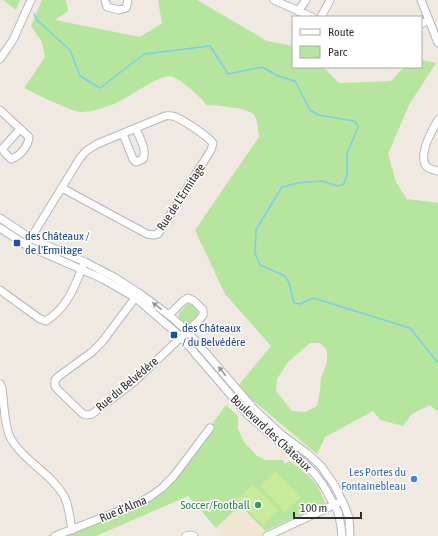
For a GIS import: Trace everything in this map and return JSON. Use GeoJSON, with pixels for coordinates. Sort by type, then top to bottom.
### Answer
{"type":"FeatureCollection","features":[{"type":"Feature","properties":{"kind":"street"},"geometry":{"type":"LineString","coordinates":[[0,59],[13,40],[31,0]]}},
{"type":"Feature","properties":{"kind":"street"},"geometry":{"type":"LineString","coordinates":[[105,0],[107,7],[119,10],[126,8],[128,0]]}},
{"type":"Feature","properties":{"kind":"street"},"geometry":{"type":"LineString","coordinates":[[274,0],[310,16]]}},
{"type":"Feature","properties":{"kind":"street"},"geometry":{"type":"LineString","coordinates":[[298,11],[306,0]]}},
{"type":"Feature","properties":{"kind":"street"},"geometry":{"type":"LineString","coordinates":[[322,16],[330,0]]}},
{"type":"Feature","properties":{"kind":"street"},"geometry":{"type":"LineString","coordinates":[[421,0],[438,43]]}},
{"type":"Feature","properties":{"kind":"street"},"geometry":{"type":"LineString","coordinates":[[422,23],[428,20]]}},
{"type":"Feature","properties":{"kind":"street"},"geometry":{"type":"LineString","coordinates":[[0,110],[20,129]]}},
{"type":"Feature","properties":{"kind":"street","name":"Rue de L'Ermitage"},"geometry":{"type":"LineString","coordinates":[[26,245],[80,158],[86,151],[96,144],[165,116],[171,115],[203,134],[212,143],[211,150],[158,234],[147,234],[62,188]]}},
{"type":"Feature","properties":{"kind":"street"},"geometry":{"type":"LineString","coordinates":[[438,120],[429,136],[424,158],[426,166],[438,171]]}},
{"type":"Feature","properties":{"kind":"street"},"geometry":{"type":"LineString","coordinates":[[123,134],[133,159],[136,162],[143,159],[145,154],[136,129]]}},
{"type":"Feature","properties":{"kind":"street","name":"Boulevard des Châteaux"},"geometry":{"type":"LineString","coordinates":[[0,218],[30,238],[84,265],[104,279],[138,295],[169,315],[187,331],[254,409],[282,435],[308,454],[321,466],[335,486],[342,501],[349,518],[350,536]]}},
{"type":"Feature","properties":{"kind":"street","name":"Boulevard des Châteaux"},"geometry":{"type":"LineString","coordinates":[[0,228],[26,245],[84,265]]}},
{"type":"Feature","properties":{"kind":"street"},"geometry":{"type":"LineString","coordinates":[[0,290],[40,319],[46,321],[63,306],[72,292],[84,265]]}},
{"type":"Feature","properties":{"kind":"street","name":"Boulevard des Châteaux"},"geometry":{"type":"LineString","coordinates":[[138,295],[181,337],[248,415],[315,474],[335,505],[341,522],[342,536]]}},
{"type":"Feature","properties":{"kind":"street","name":"Rue du Belvédère"},"geometry":{"type":"LineString","coordinates":[[138,295],[102,342],[92,352],[55,380],[55,386],[58,390],[83,414],[92,414],[134,382],[187,331]]}},
{"type":"Feature","properties":{"kind":"street"},"geometry":{"type":"LineString","coordinates":[[169,315],[188,298],[194,301],[203,310],[203,315],[187,331]]}},
{"type":"Feature","properties":{"kind":"street"},"geometry":{"type":"LineString","coordinates":[[0,384],[2,388],[7,429],[10,438],[23,453],[57,486],[65,498],[72,530]]}},
{"type":"Feature","properties":{"kind":"street","name":"Rue d'Alma"},"geometry":{"type":"LineString","coordinates":[[55,536],[137,504],[151,496],[173,477],[210,428]]}},
{"type":"Feature","properties":{"kind":"street"},"geometry":{"type":"LineString","coordinates":[[267,536],[342,501]]}},
{"type":"Feature","properties":{"kind":"street"},"geometry":{"type":"LineString","coordinates":[[186,536],[194,536]]}},
{"type":"Feature","properties":{"kind":"shaded area"},"geometry":{"type":"Polygon","coordinates":[[[240,505],[265,531],[261,536],[222,536],[216,528],[240,505]]]}},
{"type":"Feature","properties":{"kind":"green space"},"geometry":{"type":"Polygon","coordinates":[[[3,0],[20,0],[16,10],[3,0]]]}},
{"type":"Feature","properties":{"kind":"green space"},"geometry":{"type":"Polygon","coordinates":[[[42,0],[66,0],[68,11],[55,20],[140,37],[162,23],[158,0],[197,0],[267,41],[292,46],[292,68],[324,68],[339,83],[391,81],[403,68],[422,68],[422,60],[436,63],[409,105],[388,154],[396,182],[407,199],[438,203],[438,412],[430,405],[412,414],[403,426],[380,420],[373,411],[325,437],[317,454],[237,387],[271,346],[225,294],[195,230],[259,137],[254,115],[245,110],[225,106],[207,105],[185,84],[171,76],[166,76],[116,103],[99,109],[81,112],[61,106],[24,88],[45,57],[42,42],[31,26],[42,0]],[[310,343],[288,362],[277,379],[276,391],[292,411],[305,412],[317,406],[321,378],[327,363],[327,350],[320,343],[310,343]]]}},
{"type":"Feature","properties":{"kind":"green space"},"geometry":{"type":"Polygon","coordinates":[[[187,304],[191,304],[198,312],[190,323],[185,323],[179,318],[179,313],[187,304]]]}},
{"type":"Feature","properties":{"kind":"green space"},"geometry":{"type":"Polygon","coordinates":[[[226,405],[238,416],[238,429],[244,442],[257,456],[266,460],[283,460],[285,464],[290,461],[309,476],[318,487],[326,504],[265,531],[240,505],[216,528],[188,496],[96,536],[47,536],[159,490],[173,477],[226,405]]]}},
{"type":"Feature","properties":{"kind":"green space","name":"Soccer/Football"},"geometry":{"type":"Polygon","coordinates":[[[275,472],[301,497],[285,512],[260,486],[275,472]]]}},
{"type":"Feature","properties":{"kind":"green space","name":"Soccer/Football"},"geometry":{"type":"Polygon","coordinates":[[[253,485],[279,510],[263,525],[237,500],[253,485]]]}},
{"type":"Feature","properties":{"kind":"waterway"},"geometry":{"type":"LineString","coordinates":[[34,14],[37,20],[70,50],[80,76],[100,88],[144,54],[210,46],[228,74],[262,67],[278,76],[295,81],[310,110],[318,115],[354,121],[358,128],[347,153],[347,175],[344,184],[338,186],[322,181],[297,183],[282,187],[256,230],[255,253],[260,265],[285,276],[289,283],[294,303],[300,304],[313,298],[410,328],[438,363]]}},
{"type":"Feature","properties":{"kind":"place","name":"des Châteaux / de l'Ermitage"},"geometry":{"type":"Point","coordinates":[17,243]}},
{"type":"Feature","properties":{"kind":"place","name":"des Châteaux / du Belvédère"},"geometry":{"type":"Point","coordinates":[174,335]}},
{"type":"Feature","properties":{"kind":"place","name":"Les Portes du Fontainebleau"},"geometry":{"type":"Point","coordinates":[414,479]}},
{"type":"Feature","properties":{"kind":"place","name":"Soccer/Football"},"geometry":{"type":"Point","coordinates":[258,505]}}]}
